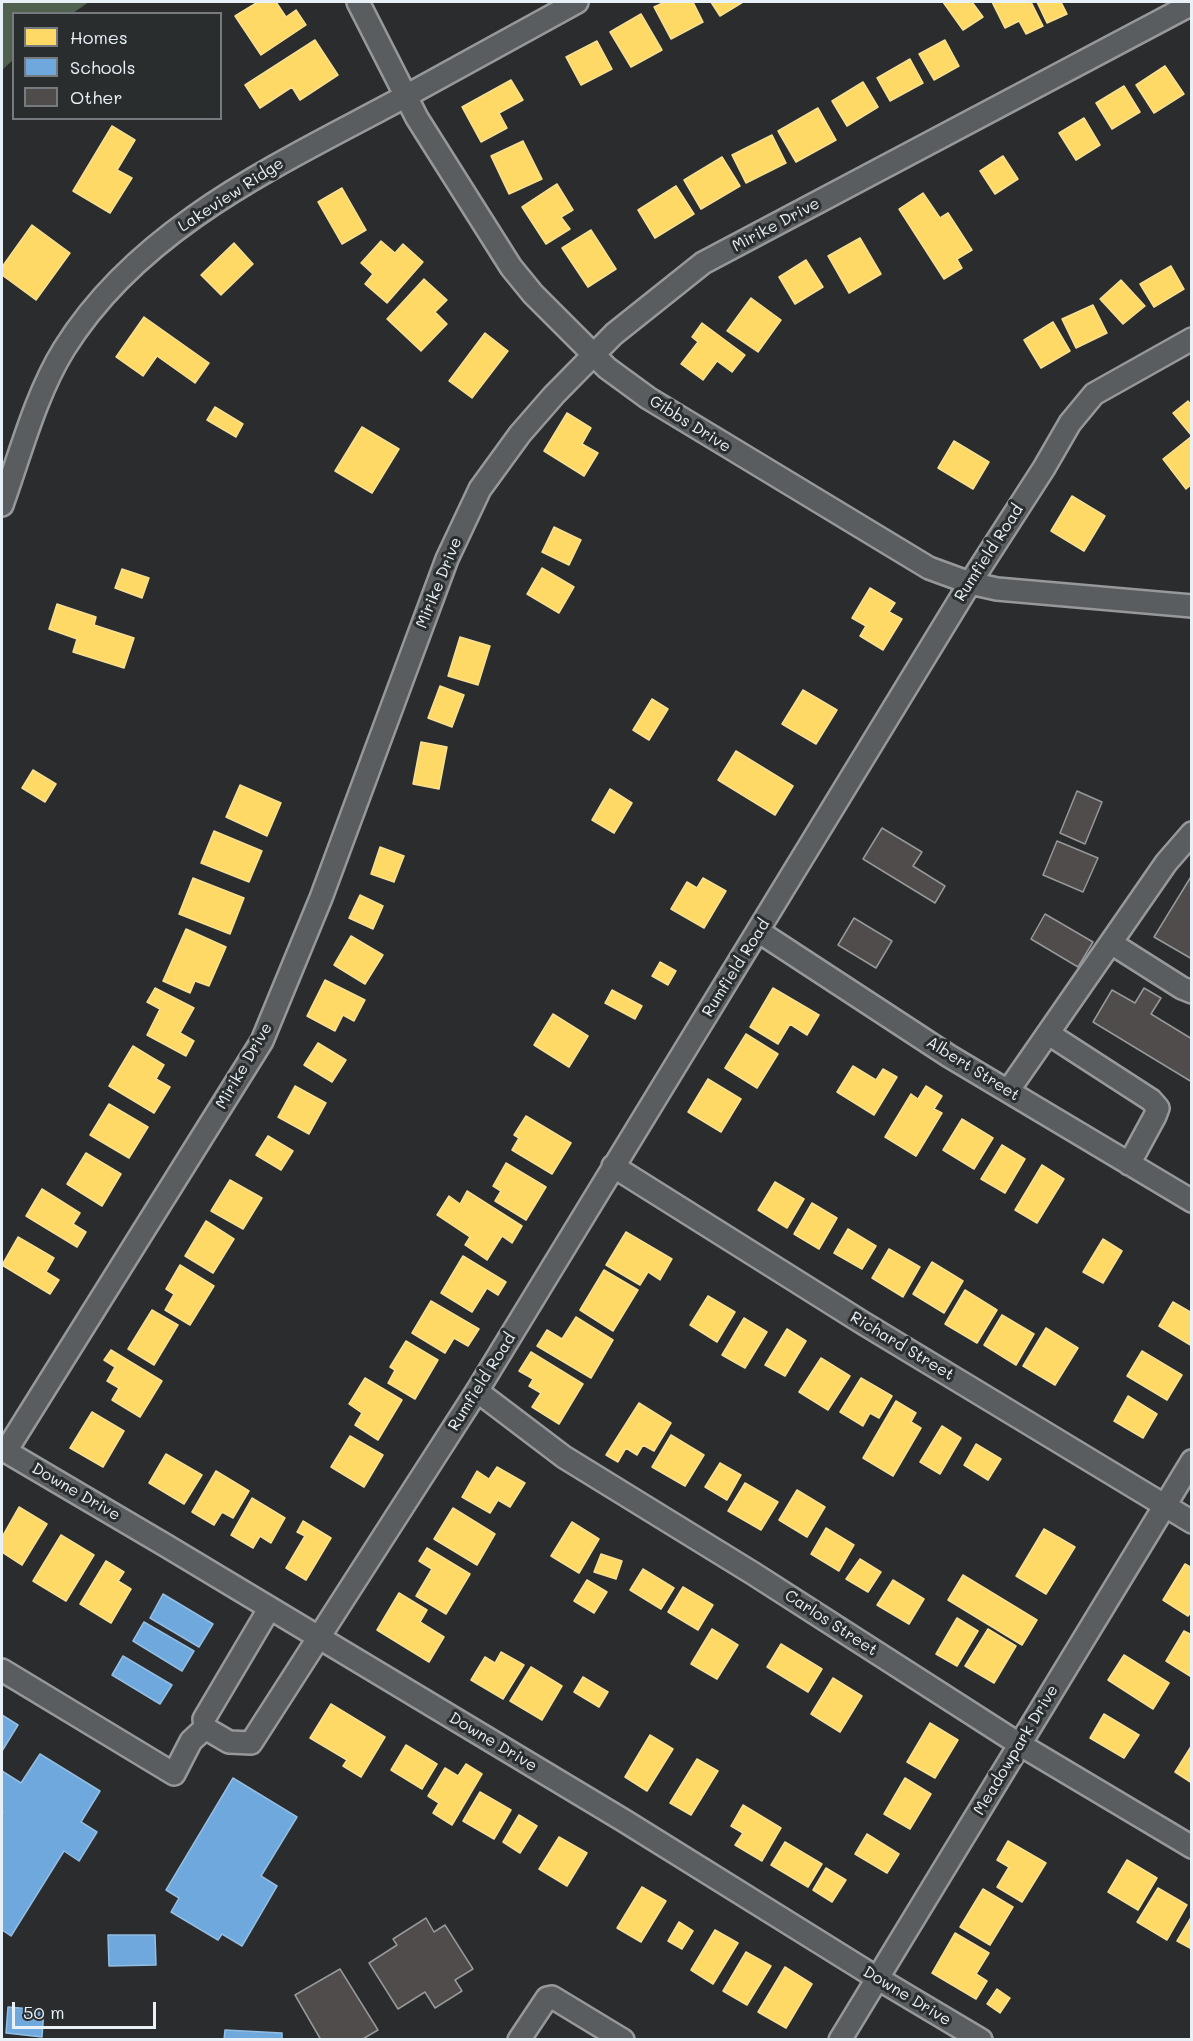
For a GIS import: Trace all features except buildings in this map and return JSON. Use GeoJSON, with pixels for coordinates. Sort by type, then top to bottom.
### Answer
{"type":"FeatureCollection","features":[{"type":"Feature","properties":{"kind":"street","name":"Gibbs Drive"},"geometry":{"type":"LineString","coordinates":[[358,2],[417,118],[511,267],[533,294],[608,368],[648,398],[929,568],[970,583],[997,589],[1191,606]]}},
{"type":"Feature","properties":{"kind":"street","name":"Lakeview Ridge"},"geometry":{"type":"LineString","coordinates":[[2,505],[43,392],[64,350],[116,284],[159,243],[216,202],[280,162],[577,2]]}},
{"type":"Feature","properties":{"kind":"street","name":"Mirike Drive"},"geometry":{"type":"LineString","coordinates":[[4,1450],[262,1041],[321,898],[447,558],[480,489],[520,434],[554,395],[614,334],[703,263],[1191,4]]}},
{"type":"Feature","properties":{"kind":"street","name":"Rumfield Road"},"geometry":{"type":"LineString","coordinates":[[205,1728],[229,1742],[251,1743],[477,1391],[1070,423],[1094,394],[1191,339]]}},
{"type":"Feature","properties":{"kind":"street"},"geometry":{"type":"LineString","coordinates":[[1008,1091],[1166,863],[1191,833]]}},
{"type":"Feature","properties":{"kind":"street","name":"Albert Street"},"geometry":{"type":"LineString","coordinates":[[758,931],[949,1056],[1191,1202]]}},
{"type":"Feature","properties":{"kind":"street"},"geometry":{"type":"LineString","coordinates":[[1112,943],[1191,992]]}},
{"type":"Feature","properties":{"kind":"street"},"geometry":{"type":"LineString","coordinates":[[1049,1034],[1152,1101],[1158,1108],[1129,1164]]}},
{"type":"Feature","properties":{"kind":"street","name":"Richard Street"},"geometry":{"type":"LineString","coordinates":[[613,1166],[863,1323],[1191,1522]]}},
{"type":"Feature","properties":{"kind":"street","name":"Carlos Street"},"geometry":{"type":"LineString","coordinates":[[477,1391],[564,1457],[754,1574],[1019,1744],[1191,1847]]}},
{"type":"Feature","properties":{"kind":"street","name":"Downe Drive"},"geometry":{"type":"LineString","coordinates":[[4,1450],[613,1814],[981,2040]]}},
{"type":"Feature","properties":{"kind":"street","name":"Meadowpark Drive"},"geometry":{"type":"LineString","coordinates":[[840,2040],[1191,1461]]}},
{"type":"Feature","properties":{"kind":"street"},"geometry":{"type":"LineString","coordinates":[[2,1670],[174,1773],[191,1741],[205,1728],[204,1719],[269,1609]]}},
{"type":"Feature","properties":{"kind":"street"},"geometry":{"type":"LineString","coordinates":[[519,2040],[547,1998],[552,1996],[623,2040]]}},
{"type":"Feature","properties":{"kind":"green space"},"geometry":{"type":"Polygon","coordinates":[[[2,2],[89,2],[74,12],[12,12],[12,61],[2,70],[2,2]]]}}]}
